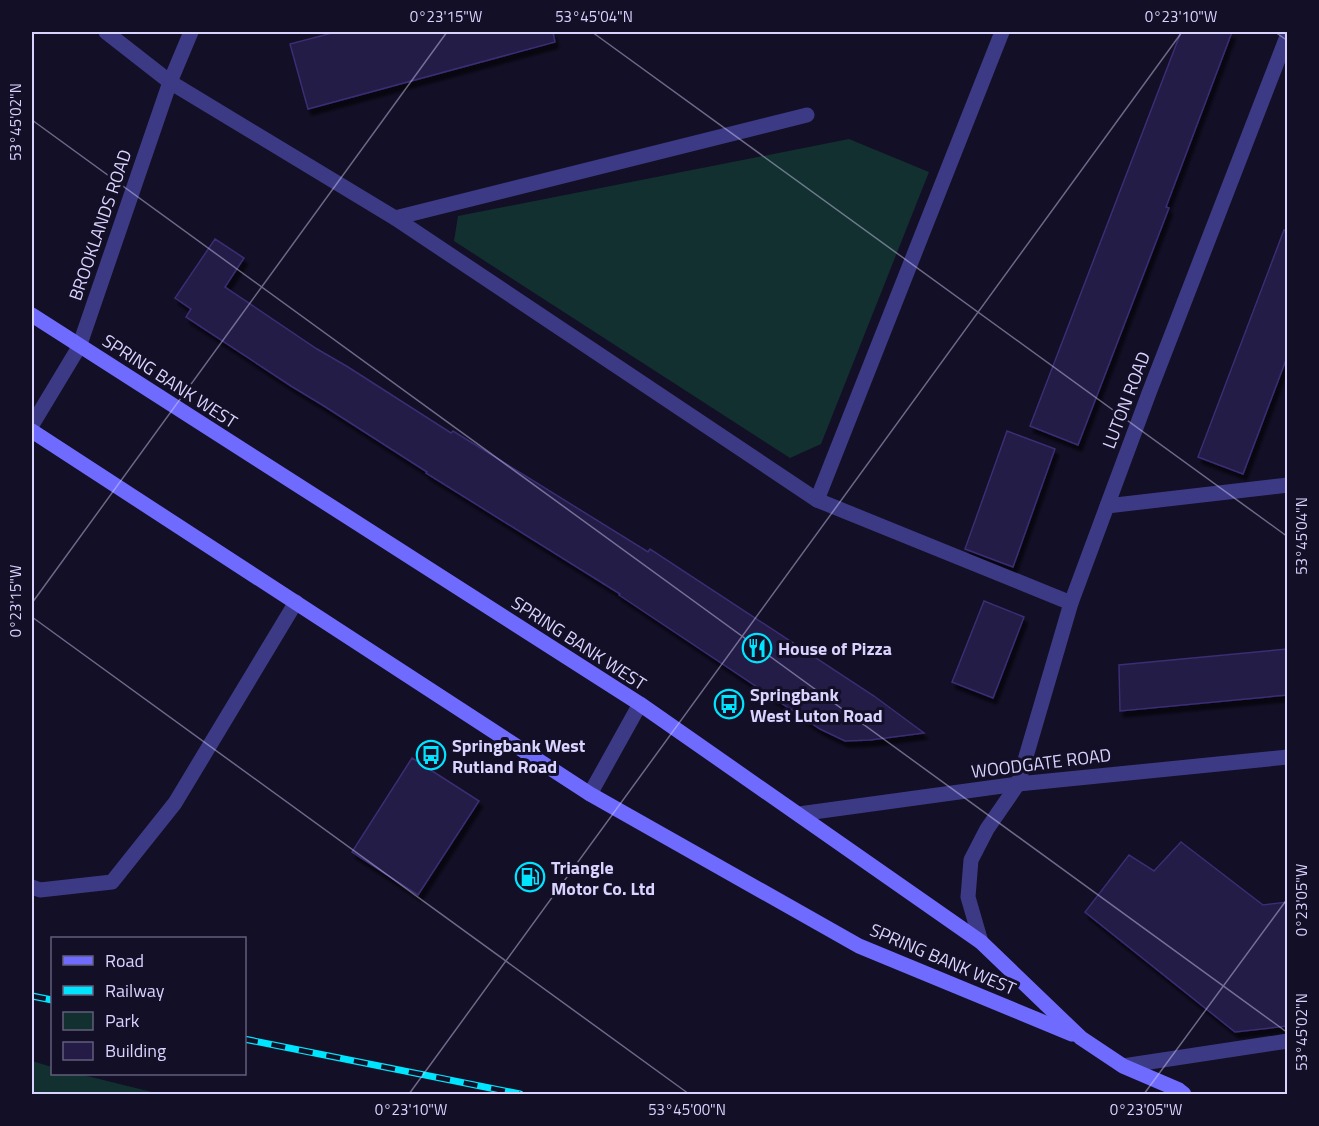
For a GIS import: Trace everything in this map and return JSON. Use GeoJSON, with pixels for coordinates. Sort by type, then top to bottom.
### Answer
{"type":"FeatureCollection","features":[{"type":"Feature","properties":{"kind":"street"},"geometry":{"type":"LineString","coordinates":[[106,32],[170,82],[394,218],[817,500],[1071,603]]}},
{"type":"Feature","properties":{"kind":"street","name":"BROOKLANDS ROAD"},"geometry":{"type":"LineString","coordinates":[[32,425],[79,347],[170,82],[191,32]]}},
{"type":"Feature","properties":{"kind":"street"},"geometry":{"type":"LineString","coordinates":[[817,500],[1002,32]]}},
{"type":"Feature","properties":{"kind":"street","name":"LUTON ROAD"},"geometry":{"type":"LineString","coordinates":[[981,942],[968,897],[971,860],[987,829],[1018,784],[1071,603],[1287,34]]}},
{"type":"Feature","properties":{"kind":"street"},"geometry":{"type":"LineString","coordinates":[[394,218],[807,115]]}},
{"type":"Feature","properties":{"kind":"street","name":"SPRING BANK WEST"},"geometry":{"type":"LineString","coordinates":[[32,315],[640,704],[981,942],[1081,1038],[1123,1066],[1179,1090],[1184,1095]]}},
{"type":"Feature","properties":{"kind":"street","name":"SPRING BANK WEST"},"geometry":{"type":"LineString","coordinates":[[32,431],[590,794],[859,946],[1081,1038]]}},
{"type":"Feature","properties":{"kind":"street"},"geometry":{"type":"LineString","coordinates":[[1107,506],[1287,485]]}},
{"type":"Feature","properties":{"kind":"street"},"geometry":{"type":"LineString","coordinates":[[32,887],[40,890],[112,882],[176,803],[296,602]]}},
{"type":"Feature","properties":{"kind":"street"},"geometry":{"type":"LineString","coordinates":[[590,794],[640,704]]}},
{"type":"Feature","properties":{"kind":"street","name":"WOODGATE ROAD"},"geometry":{"type":"LineString","coordinates":[[799,814],[1018,784],[1287,757]]}},
{"type":"Feature","properties":{"kind":"street"},"geometry":{"type":"LineString","coordinates":[[1123,1066],[1287,1041]]}},
{"type":"Feature","properties":{"kind":"green space"},"geometry":{"type":"Polygon","coordinates":[[[849,139],[929,172],[821,444],[790,458],[454,241],[458,216],[849,139]]]}},
{"type":"Feature","properties":{"kind":"green space"},"geometry":{"type":"Polygon","coordinates":[[[32,1061],[51,1067],[51,1075],[83,1075],[160,1094],[32,1094],[32,1061]]]}},
{"type":"Feature","properties":{"kind":"building"},"geometry":{"type":"Polygon","coordinates":[[[336,32],[553,32],[555,42],[308,109],[290,44],[336,32]]]}},
{"type":"Feature","properties":{"kind":"building"},"geometry":{"type":"Polygon","coordinates":[[[1181,32],[1232,32],[1166,207],[1169,208],[1078,445],[1030,426],[1181,32]]]}},
{"type":"Feature","properties":{"kind":"building"},"geometry":{"type":"Polygon","coordinates":[[[1284,230],[1287,231],[1287,357],[1243,474],[1198,457],[1284,230]]]}},
{"type":"Feature","properties":{"kind":"building"},"geometry":{"type":"Polygon","coordinates":[[[215,239],[244,258],[225,287],[317,349],[451,433],[453,431],[648,552],[650,549],[874,696],[924,733],[845,741],[820,729],[620,594],[426,473],[186,317],[191,309],[175,298],[215,239]]]}},
{"type":"Feature","properties":{"kind":"building"},"geometry":{"type":"Polygon","coordinates":[[[1007,431],[1055,449],[1013,567],[965,549],[1007,431]]]}},
{"type":"Feature","properties":{"kind":"building"},"geometry":{"type":"Polygon","coordinates":[[[984,601],[1024,617],[993,698],[952,682],[984,601]]]}},
{"type":"Feature","properties":{"kind":"building"},"geometry":{"type":"Polygon","coordinates":[[[1287,649],[1287,695],[1120,711],[1119,665],[1287,649]]]}},
{"type":"Feature","properties":{"kind":"building"},"geometry":{"type":"Polygon","coordinates":[[[412,758],[479,801],[418,895],[352,852],[412,758]]]}},
{"type":"Feature","properties":{"kind":"building"},"geometry":{"type":"Polygon","coordinates":[[[1181,842],[1263,905],[1287,902],[1287,1026],[1235,1032],[1085,912],[1129,855],[1154,871],[1181,842]]]}},
{"type":"Feature","properties":{"kind":"railway"},"geometry":{"type":"LineString","coordinates":[[32,996],[51,1000]]}},
{"type":"Feature","properties":{"kind":"railway"},"geometry":{"type":"LineString","coordinates":[[246,1039],[520,1094]]}},
{"type":"Feature","properties":{"kind":"place","name":"House of Pizza"},"geometry":{"type":"Point","coordinates":[757,648]}},
{"type":"Feature","properties":{"kind":"place","name":"Springbank West Luton Road"},"geometry":{"type":"Point","coordinates":[729,704]}},
{"type":"Feature","properties":{"kind":"place","name":"Springbank West Rutland Road"},"geometry":{"type":"Point","coordinates":[431,755]}},
{"type":"Feature","properties":{"kind":"place","name":"Triangle Motor Co. Ltd"},"geometry":{"type":"Point","coordinates":[530,877]}}]}
